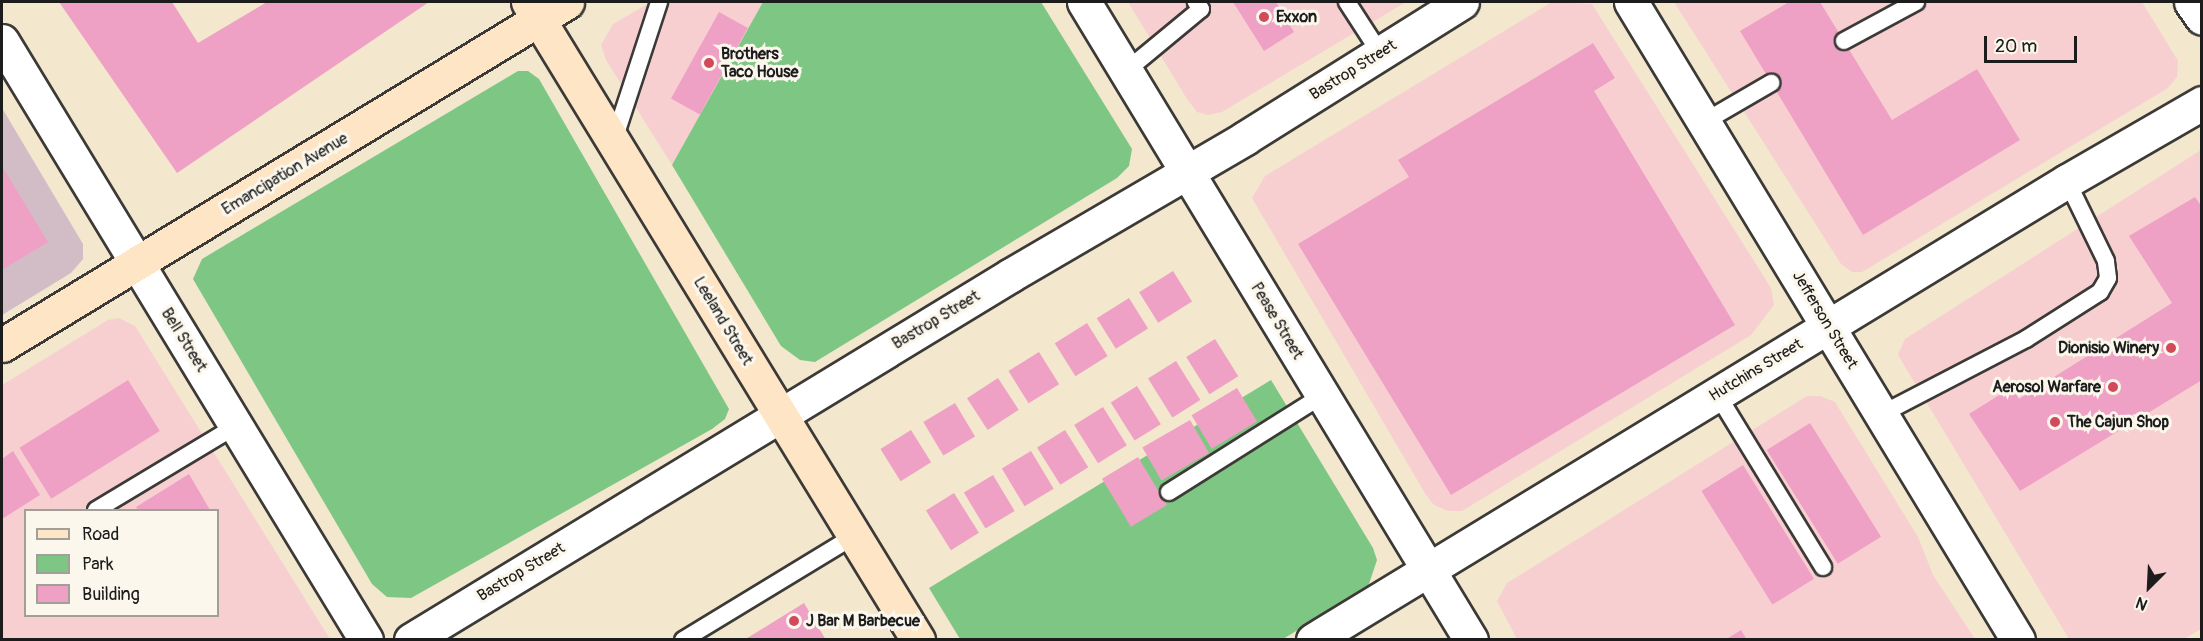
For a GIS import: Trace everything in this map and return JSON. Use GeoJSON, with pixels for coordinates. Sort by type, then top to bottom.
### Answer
{"type":"FeatureCollection","features":[{"type":"Feature","properties":{"kind":"main road","name":"Emancipation Avenue"},"geometry":{"type":"LineString","coordinates":[[2,345],[137,263],[533,11],[567,2]]}},
{"type":"Feature","properties":{"kind":"main road","name":"Leeland Street"},"geometry":{"type":"LineString","coordinates":[[533,11],[918,639]]}},
{"type":"Feature","properties":{"kind":"street","name":"Pease Street"},"geometry":{"type":"LineString","coordinates":[[1084,2],[1471,639]]}},
{"type":"Feature","properties":{"kind":"street","name":"Bastrop Street"},"geometry":{"type":"LineString","coordinates":[[411,639],[780,414],[1188,173],[1462,2]]}},
{"type":"Feature","properties":{"kind":"street","name":"Jefferson Street"},"geometry":{"type":"LineString","coordinates":[[1631,2],[2018,639]]}},
{"type":"Feature","properties":{"kind":"street"},"geometry":{"type":"LineString","coordinates":[[2191,2],[2202,18]]}},
{"type":"Feature","properties":{"kind":"street","name":"Bell Street"},"geometry":{"type":"LineString","coordinates":[[2,41],[366,639]]}},
{"type":"Feature","properties":{"kind":"street","name":"Hutchins Street"},"geometry":{"type":"LineString","coordinates":[[1313,639],[2067,181],[2202,104]]}},
{"type":"Feature","properties":{"kind":"lane"},"geometry":{"type":"LineString","coordinates":[[613,141],[659,2]]}},
{"type":"Feature","properties":{"kind":"lane"},"geometry":{"type":"LineString","coordinates":[[1126,71],[1201,9],[1196,2]]}},
{"type":"Feature","properties":{"kind":"lane"},"geometry":{"type":"LineString","coordinates":[[1347,2],[1380,53]]}},
{"type":"Feature","properties":{"kind":"lane"},"geometry":{"type":"LineString","coordinates":[[1844,41],[1916,2]]}},
{"type":"Feature","properties":{"kind":"lane"},"geometry":{"type":"LineString","coordinates":[[1704,122],[1771,83]]}},
{"type":"Feature","properties":{"kind":"lane"},"geometry":{"type":"LineString","coordinates":[[1882,414],[2007,350],[2100,292],[2108,278],[2106,261],[2067,181]]}},
{"type":"Feature","properties":{"kind":"lane"},"geometry":{"type":"LineString","coordinates":[[1717,394],[1823,567]]}},
{"type":"Feature","properties":{"kind":"lane"},"geometry":{"type":"LineString","coordinates":[[1169,492],[1323,395]]}},
{"type":"Feature","properties":{"kind":"lane"},"geometry":{"type":"LineString","coordinates":[[98,509],[236,426]]}},
{"type":"Feature","properties":{"kind":"lane"},"geometry":{"type":"LineString","coordinates":[[683,639],[855,536]]}},
{"type":"Feature","properties":{"kind":"shaded area"},"geometry":{"type":"Polygon","coordinates":[[[651,2],[763,2],[672,165],[606,60],[601,45],[613,24],[651,2]]]}},
{"type":"Feature","properties":{"kind":"shaded area"},"geometry":{"type":"Polygon","coordinates":[[[1128,2],[1406,2],[1222,112],[1208,115],[1197,112],[1187,99],[1128,2]]]}},
{"type":"Feature","properties":{"kind":"shaded area"},"geometry":{"type":"Polygon","coordinates":[[[1552,2],[1592,4],[1771,288],[1774,305],[1751,335],[1462,511],[1448,511],[1434,505],[1426,495],[1252,198],[1265,176],[1552,2]]]}},
{"type":"Feature","properties":{"kind":"shaded area"},"geometry":{"type":"Polygon","coordinates":[[[1674,2],[2142,2],[2178,61],[2177,77],[2168,88],[1862,272],[1852,272],[1841,264],[1674,2]]]}},
{"type":"Feature","properties":{"kind":"shaded area"},"geometry":{"type":"Polygon","coordinates":[[[2,108],[83,244],[83,259],[71,273],[2,315],[2,108]]]}},
{"type":"Feature","properties":{"kind":"shaded area"},"geometry":{"type":"Polygon","coordinates":[[[2201,150],[2201,629],[2184,639],[2069,639],[1898,355],[1905,339],[2201,150]]]}},
{"type":"Feature","properties":{"kind":"shaded area"},"geometry":{"type":"Polygon","coordinates":[[[119,318],[135,326],[330,639],[2,640],[2,385],[108,320],[119,318]]]}},
{"type":"Feature","properties":{"kind":"shaded area"},"geometry":{"type":"Polygon","coordinates":[[[1807,396],[1820,396],[1835,402],[1918,537],[1933,575],[1975,639],[1517,639],[1497,601],[1507,583],[1807,396]]]}},
{"type":"Feature","properties":{"kind":"green space"},"geometry":{"type":"Polygon","coordinates":[[[763,2],[1041,2],[1132,149],[1129,166],[1117,178],[815,362],[800,360],[781,346],[672,165],[763,2]]]}},
{"type":"Feature","properties":{"kind":"green space"},"geometry":{"type":"Polygon","coordinates":[[[518,71],[528,71],[539,79],[729,409],[725,419],[712,429],[411,598],[387,597],[372,584],[193,279],[202,259],[518,71]]]}},
{"type":"Feature","properties":{"kind":"green space"},"geometry":{"type":"Polygon","coordinates":[[[1271,380],[1373,548],[1377,560],[1368,587],[1283,639],[960,639],[929,588],[1271,380]]]}},
{"type":"Feature","properties":{"kind":"building"},"geometry":{"type":"Polygon","coordinates":[[[59,2],[172,2],[198,43],[267,2],[429,2],[177,173],[59,2]]]}},
{"type":"Feature","properties":{"kind":"building","name":"Exxon"},"geometry":{"type":"Polygon","coordinates":[[[1233,2],[1276,2],[1294,32],[1264,51],[1233,2]]]}},
{"type":"Feature","properties":{"kind":"building"},"geometry":{"type":"Polygon","coordinates":[[[1789,2],[1820,2],[1892,120],[1977,69],[2020,140],[1863,235],[1740,31],[1789,2]]]}},
{"type":"Feature","properties":{"kind":"building","name":"Brothers Taco House"},"geometry":{"type":"Polygon","coordinates":[[[719,12],[748,28],[700,115],[671,99],[719,12]]]}},
{"type":"Feature","properties":{"kind":"building"},"geometry":{"type":"Polygon","coordinates":[[[1593,43],[1615,78],[1594,91],[1735,325],[1451,495],[1298,244],[1409,177],[1398,160],[1593,43]]]}},
{"type":"Feature","properties":{"kind":"building"},"geometry":{"type":"Polygon","coordinates":[[[2,166],[48,242],[2,270],[2,166]]]}},
{"type":"Feature","properties":{"kind":"building"},"geometry":{"type":"Polygon","coordinates":[[[2195,197],[2202,207],[2202,380],[2020,491],[1969,414],[2012,387],[2019,399],[2172,303],[2129,236],[2195,197]]]}},
{"type":"Feature","properties":{"kind":"building"},"geometry":{"type":"Polygon","coordinates":[[[1173,271],[1192,302],[1158,323],[1139,292],[1173,271]]]}},
{"type":"Feature","properties":{"kind":"building"},"geometry":{"type":"Polygon","coordinates":[[[1129,298],[1148,329],[1116,349],[1097,318],[1129,298]]]}},
{"type":"Feature","properties":{"kind":"building"},"geometry":{"type":"Polygon","coordinates":[[[1087,323],[1108,356],[1075,376],[1055,343],[1087,323]]]}},
{"type":"Feature","properties":{"kind":"building"},"geometry":{"type":"Polygon","coordinates":[[[1215,339],[1238,376],[1209,394],[1186,357],[1215,339]]]}},
{"type":"Feature","properties":{"kind":"building"},"geometry":{"type":"Polygon","coordinates":[[[1039,352],[1059,384],[1029,403],[1008,371],[1039,352]]]}},
{"type":"Feature","properties":{"kind":"building"},"geometry":{"type":"Polygon","coordinates":[[[1176,361],[1200,400],[1172,417],[1148,378],[1176,361]]]}},
{"type":"Feature","properties":{"kind":"building"},"geometry":{"type":"Polygon","coordinates":[[[998,378],[1019,410],[988,430],[967,398],[998,378]]]}},
{"type":"Feature","properties":{"kind":"building"},"geometry":{"type":"Polygon","coordinates":[[[128,380],[160,431],[51,499],[19,448],[128,380]]]}},
{"type":"Feature","properties":{"kind":"building"},"geometry":{"type":"Polygon","coordinates":[[[1137,386],[1161,424],[1135,441],[1111,402],[1137,386]]]}},
{"type":"Feature","properties":{"kind":"building"},"geometry":{"type":"Polygon","coordinates":[[[1237,388],[1257,421],[1212,449],[1192,415],[1237,388]]]}},
{"type":"Feature","properties":{"kind":"building"},"geometry":{"type":"Polygon","coordinates":[[[955,403],[975,436],[943,455],[923,422],[955,403]]]}},
{"type":"Feature","properties":{"kind":"building"},"geometry":{"type":"Polygon","coordinates":[[[1103,407],[1127,445],[1098,463],[1074,425],[1103,407]]]}},
{"type":"Feature","properties":{"kind":"building"},"geometry":{"type":"Polygon","coordinates":[[[1190,420],[1209,453],[1161,480],[1142,448],[1190,420]]]}},
{"type":"Feature","properties":{"kind":"building"},"geometry":{"type":"Polygon","coordinates":[[[1810,423],[1881,537],[1838,564],[1767,450],[1810,423]]]}},
{"type":"Feature","properties":{"kind":"building"},"geometry":{"type":"Polygon","coordinates":[[[911,430],[931,462],[901,481],[880,449],[911,430]]]}},
{"type":"Feature","properties":{"kind":"building"},"geometry":{"type":"Polygon","coordinates":[[[1065,430],[1088,467],[1060,485],[1037,447],[1065,430]]]}},
{"type":"Feature","properties":{"kind":"building"},"geometry":{"type":"Polygon","coordinates":[[[13,451],[40,495],[2,519],[2,459],[13,451]]]}},
{"type":"Feature","properties":{"kind":"building"},"geometry":{"type":"Polygon","coordinates":[[[1031,451],[1054,489],[1025,506],[1002,469],[1031,451]]]}},
{"type":"Feature","properties":{"kind":"building"},"geometry":{"type":"Polygon","coordinates":[[[1138,457],[1167,505],[1131,527],[1102,479],[1138,457]]]}},
{"type":"Feature","properties":{"kind":"building"},"geometry":{"type":"Polygon","coordinates":[[[1743,465],[1814,579],[1772,605],[1701,491],[1743,465]]]}},
{"type":"Feature","properties":{"kind":"building"},"geometry":{"type":"Polygon","coordinates":[[[189,474],[209,509],[137,509],[136,507],[189,474]]]}},
{"type":"Feature","properties":{"kind":"building"},"geometry":{"type":"Polygon","coordinates":[[[993,475],[1015,511],[985,529],[964,493],[993,475]]]}},
{"type":"Feature","properties":{"kind":"building"},"geometry":{"type":"Polygon","coordinates":[[[954,493],[979,533],[951,550],[926,510],[954,493]]]}},
{"type":"Feature","properties":{"kind":"building","name":"J Bar M Barbecue"},"geometry":{"type":"Polygon","coordinates":[[[804,603],[826,640],[744,640],[804,603]]]}},
{"type":"Feature","properties":{"kind":"building"},"geometry":{"type":"Polygon","coordinates":[[[1741,630],[1747,640],[1725,640],[1741,630]]]}},
{"type":"Feature","properties":{"kind":"place","name":"Exxon"},"geometry":{"type":"Point","coordinates":[1264,17]}},
{"type":"Feature","properties":{"kind":"place","name":"Brothers Taco House"},"geometry":{"type":"Point","coordinates":[709,63]}},
{"type":"Feature","properties":{"kind":"place","name":"Dionisio Winery"},"geometry":{"type":"Point","coordinates":[2171,348]}},
{"type":"Feature","properties":{"kind":"place","name":"Aerosol Warfare"},"geometry":{"type":"Point","coordinates":[2113,387]}},
{"type":"Feature","properties":{"kind":"place","name":"The Cajun Shop"},"geometry":{"type":"Point","coordinates":[2055,422]}},
{"type":"Feature","properties":{"kind":"place","name":"J Bar M Barbecue"},"geometry":{"type":"Point","coordinates":[794,621]}}]}
